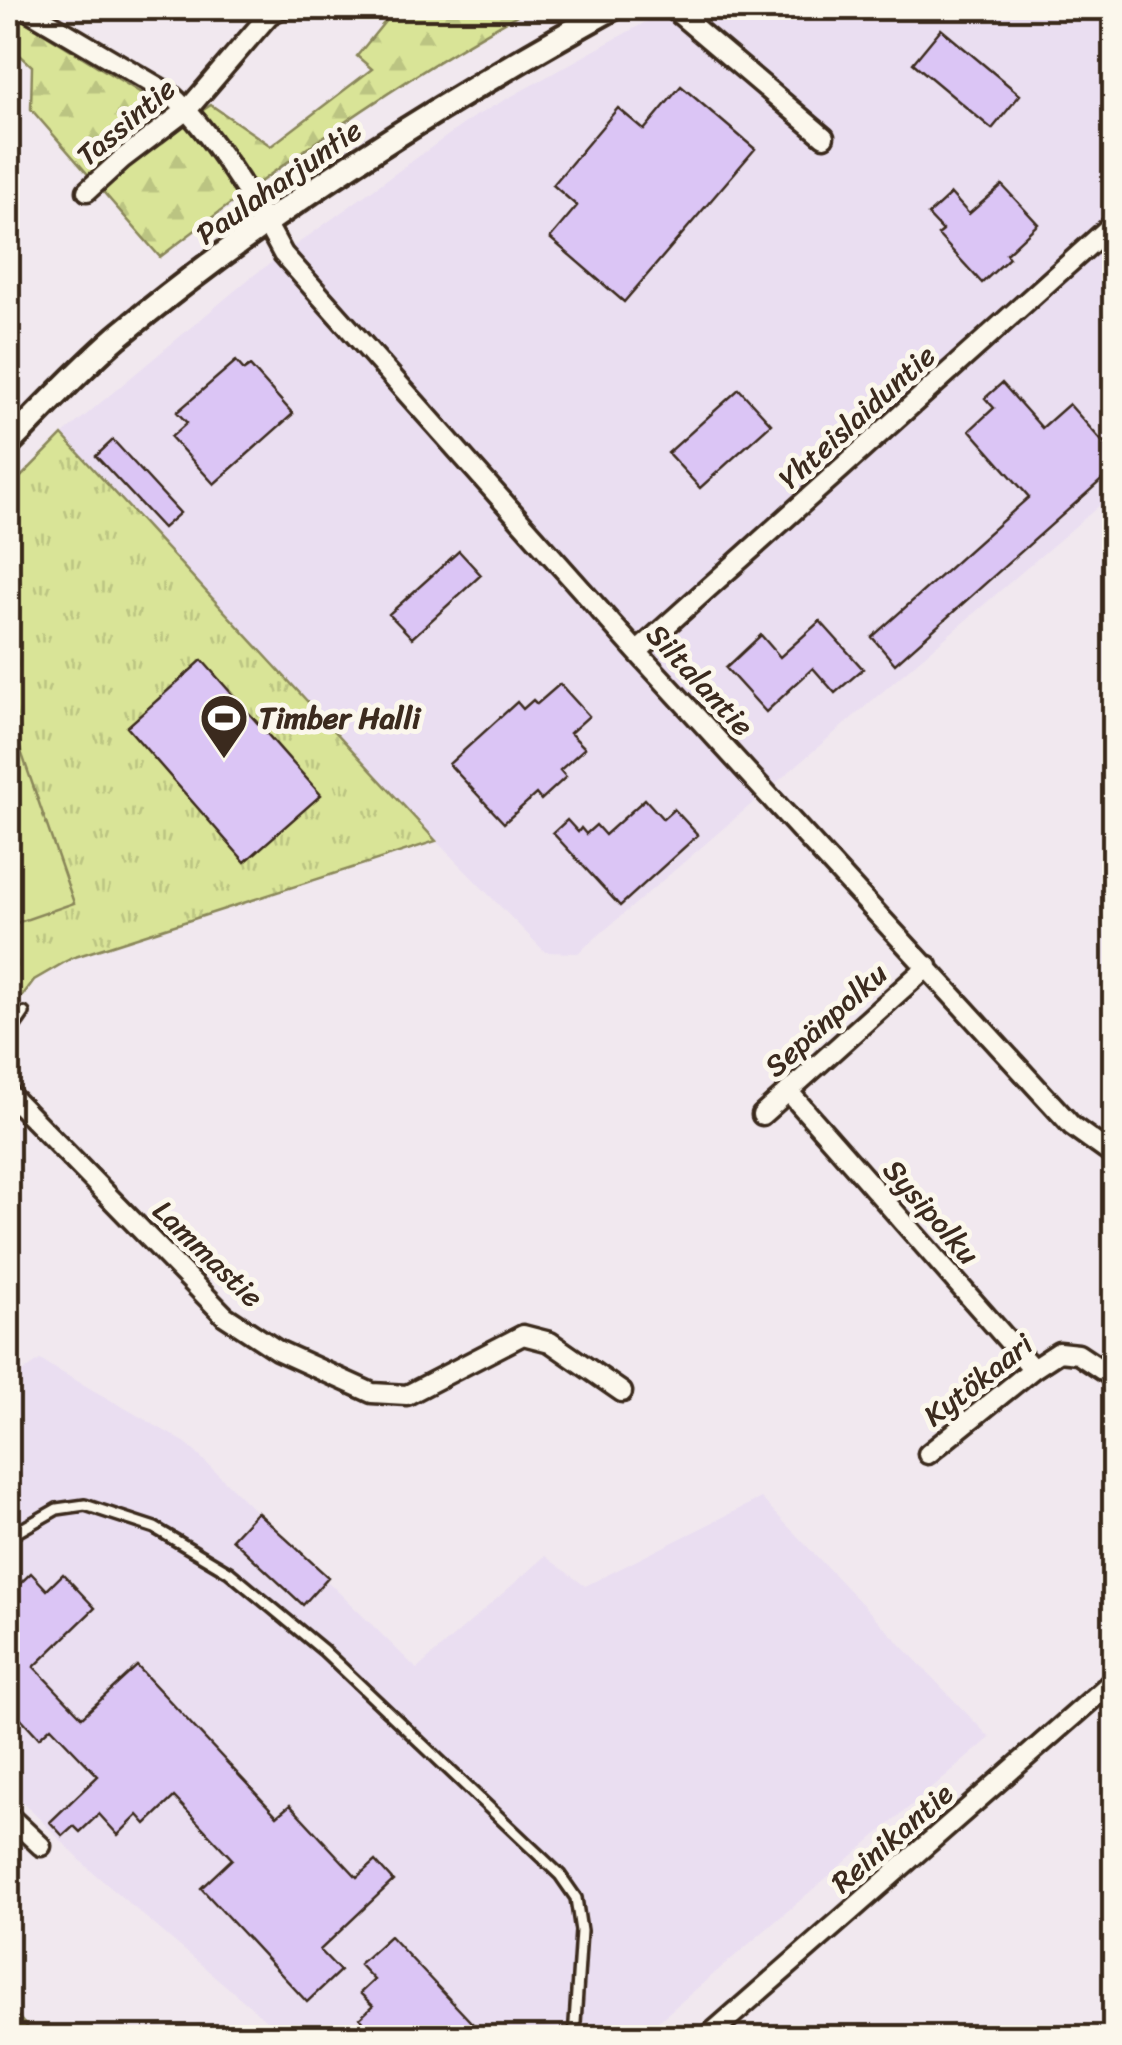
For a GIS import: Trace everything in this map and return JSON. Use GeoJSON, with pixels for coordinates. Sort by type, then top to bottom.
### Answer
{"type":"FeatureCollection","features":[{"type":"Feature","properties":{"kind":"main road","name":"Paulaharjuntie"},"geometry":{"type":"LineString","coordinates":[[8,444],[116,339],[267,222],[478,83],[613,8]]}},
{"type":"Feature","properties":{"kind":"street"},"geometry":{"type":"LineString","coordinates":[[24,8],[170,94],[188,109]]}},
{"type":"Feature","properties":{"kind":"street","name":"Tassintie"},"geometry":{"type":"LineString","coordinates":[[86,190],[188,109],[269,14],[282,8]]}},
{"type":"Feature","properties":{"kind":"street"},"geometry":{"type":"LineString","coordinates":[[672,8],[824,137]]}},
{"type":"Feature","properties":{"kind":"street","name":"Siltalantie"},"geometry":{"type":"LineString","coordinates":[[188,109],[267,222],[283,254],[637,652],[1072,1126],[1114,1156]]}},
{"type":"Feature","properties":{"kind":"street","name":"Yhteislaiduntie"},"geometry":{"type":"LineString","coordinates":[[637,652],[1114,223]]}},
{"type":"Feature","properties":{"kind":"street","name":"Sepänpolku"},"geometry":{"type":"LineString","coordinates":[[762,1115],[928,966]]}},
{"type":"Feature","properties":{"kind":"street","name":"Sysipolku"},"geometry":{"type":"LineString","coordinates":[[788,1091],[1033,1369]]}},
{"type":"Feature","properties":{"kind":"street","name":"Lammastie"},"geometry":{"type":"LineString","coordinates":[[8,1093],[225,1316],[277,1350],[372,1393],[407,1395],[523,1336],[550,1342],[622,1392]]}},
{"type":"Feature","properties":{"kind":"street","name":"Kytökaari"},"geometry":{"type":"LineString","coordinates":[[928,1454],[1033,1369],[1060,1352],[1078,1354],[1114,1378]]}},
{"type":"Feature","properties":{"kind":"street","name":"Reinikantie"},"geometry":{"type":"LineString","coordinates":[[706,2038],[1114,1680]]}},
{"type":"Feature","properties":{"kind":"street"},"geometry":{"type":"LineString","coordinates":[[8,1815],[40,1846]]}},
{"type":"Feature","properties":{"kind":"lane"},"geometry":{"type":"LineString","coordinates":[[8,1036],[24,1014]]}},
{"type":"Feature","properties":{"kind":"lane"},"geometry":{"type":"LineString","coordinates":[[8,1537],[56,1509],[85,1505],[156,1528],[229,1572],[323,1650],[560,1875],[576,1898],[581,1931],[574,2038]]}},
{"type":"Feature","properties":{"kind":"shaded area"},"geometry":{"type":"Polygon","coordinates":[[[671,8],[1114,8],[1114,493],[578,953],[545,952],[436,841],[62,435],[250,278],[472,118],[671,8]]]}},
{"type":"Feature","properties":{"kind":"shaded area"},"geometry":{"type":"Polygon","coordinates":[[[40,1360],[186,1443],[417,1669],[545,1556],[585,1586],[761,1498],[990,1738],[640,2037],[286,2037],[90,1870],[8,1787],[8,1382],[40,1360]]]}},
{"type":"Feature","properties":{"kind":"green space"},"geometry":{"type":"Polygon","coordinates":[[[396,8],[530,8],[340,125],[160,257],[31,109],[32,66],[8,44],[8,11],[154,101],[179,125],[211,105],[271,146],[372,69],[357,56],[396,8]]]}},
{"type":"Feature","properties":{"kind":"green space"},"geometry":{"type":"Polygon","coordinates":[[[62,435],[436,841],[72,958],[34,980],[14,1007],[8,1003],[8,490],[62,435]]]}},
{"type":"Feature","properties":{"kind":"green space"},"geometry":{"type":"Polygon","coordinates":[[[8,714],[74,903],[8,926],[8,714]]]}},
{"type":"Feature","properties":{"kind":"green space"},"geometry":{"type":"Polygon","coordinates":[[[12,2010],[36,2037],[8,2037],[8,2014],[12,2010]]]}},
{"type":"Feature","properties":{"kind":"building"},"geometry":{"type":"Polygon","coordinates":[[[941,29],[1020,95],[992,129],[913,63],[941,29]]]}},
{"type":"Feature","properties":{"kind":"building"},"geometry":{"type":"Polygon","coordinates":[[[681,86],[755,149],[624,302],[550,238],[577,206],[553,185],[618,108],[644,130],[681,86]]]}},
{"type":"Feature","properties":{"kind":"building"},"geometry":{"type":"Polygon","coordinates":[[[1002,185],[1038,224],[982,283],[938,235],[943,231],[928,215],[951,194],[969,214],[1002,185]]]}},
{"type":"Feature","properties":{"kind":"building"},"geometry":{"type":"Polygon","coordinates":[[[236,361],[244,370],[250,366],[293,414],[214,484],[171,437],[187,423],[177,412],[236,361]]]}},
{"type":"Feature","properties":{"kind":"building"},"geometry":{"type":"Polygon","coordinates":[[[1002,383],[1042,428],[1069,404],[1114,455],[1114,469],[895,664],[872,637],[1029,497],[970,430],[994,408],[985,398],[1002,383]]]}},
{"type":"Feature","properties":{"kind":"building"},"geometry":{"type":"Polygon","coordinates":[[[739,389],[771,424],[700,488],[668,453],[739,389]]]}},
{"type":"Feature","properties":{"kind":"building"},"geometry":{"type":"Polygon","coordinates":[[[113,440],[180,513],[163,528],[96,456],[113,440]]]}},
{"type":"Feature","properties":{"kind":"building"},"geometry":{"type":"Polygon","coordinates":[[[459,551],[481,575],[412,638],[389,614],[459,551]]]}},
{"type":"Feature","properties":{"kind":"building"},"geometry":{"type":"Polygon","coordinates":[[[820,621],[863,669],[835,693],[813,668],[766,712],[726,668],[761,635],[780,657],[820,621]]]}},
{"type":"Feature","properties":{"kind":"building","name":"Timber Halli"},"geometry":{"type":"Polygon","coordinates":[[[202,660],[321,795],[245,862],[127,727],[202,660]]]}},
{"type":"Feature","properties":{"kind":"building"},"geometry":{"type":"Polygon","coordinates":[[[560,684],[589,716],[570,733],[585,748],[560,770],[566,777],[541,800],[536,794],[504,823],[449,764],[517,702],[523,709],[533,700],[537,704],[560,684]]]}},
{"type":"Feature","properties":{"kind":"building"},"geometry":{"type":"Polygon","coordinates":[[[645,799],[663,819],[674,809],[698,835],[620,906],[553,833],[567,820],[578,832],[581,828],[586,834],[596,825],[605,835],[645,799]]]}},
{"type":"Feature","properties":{"kind":"building"},"geometry":{"type":"Polygon","coordinates":[[[257,1512],[328,1577],[303,1605],[232,1539],[257,1512]]]}},
{"type":"Feature","properties":{"kind":"building"},"geometry":{"type":"Polygon","coordinates":[[[31,1573],[47,1590],[63,1574],[95,1608],[34,1667],[82,1717],[137,1666],[277,1816],[290,1805],[357,1877],[375,1861],[393,1881],[320,1950],[340,1971],[307,2002],[201,1888],[232,1859],[174,1797],[146,1824],[138,1815],[118,1835],[99,1814],[80,1832],[74,1826],[63,1836],[50,1822],[98,1776],[51,1727],[39,1738],[8,1704],[8,1595],[31,1573]]]}},
{"type":"Feature","properties":{"kind":"building"},"geometry":{"type":"Polygon","coordinates":[[[390,1936],[486,2038],[378,2038],[360,2018],[373,2006],[360,1993],[374,1980],[359,1964],[390,1936]]]}},
{"type":"Feature","properties":{"kind":"place","name":"Timber Halli"},"geometry":{"type":"Point","coordinates":[224,760]}}]}
